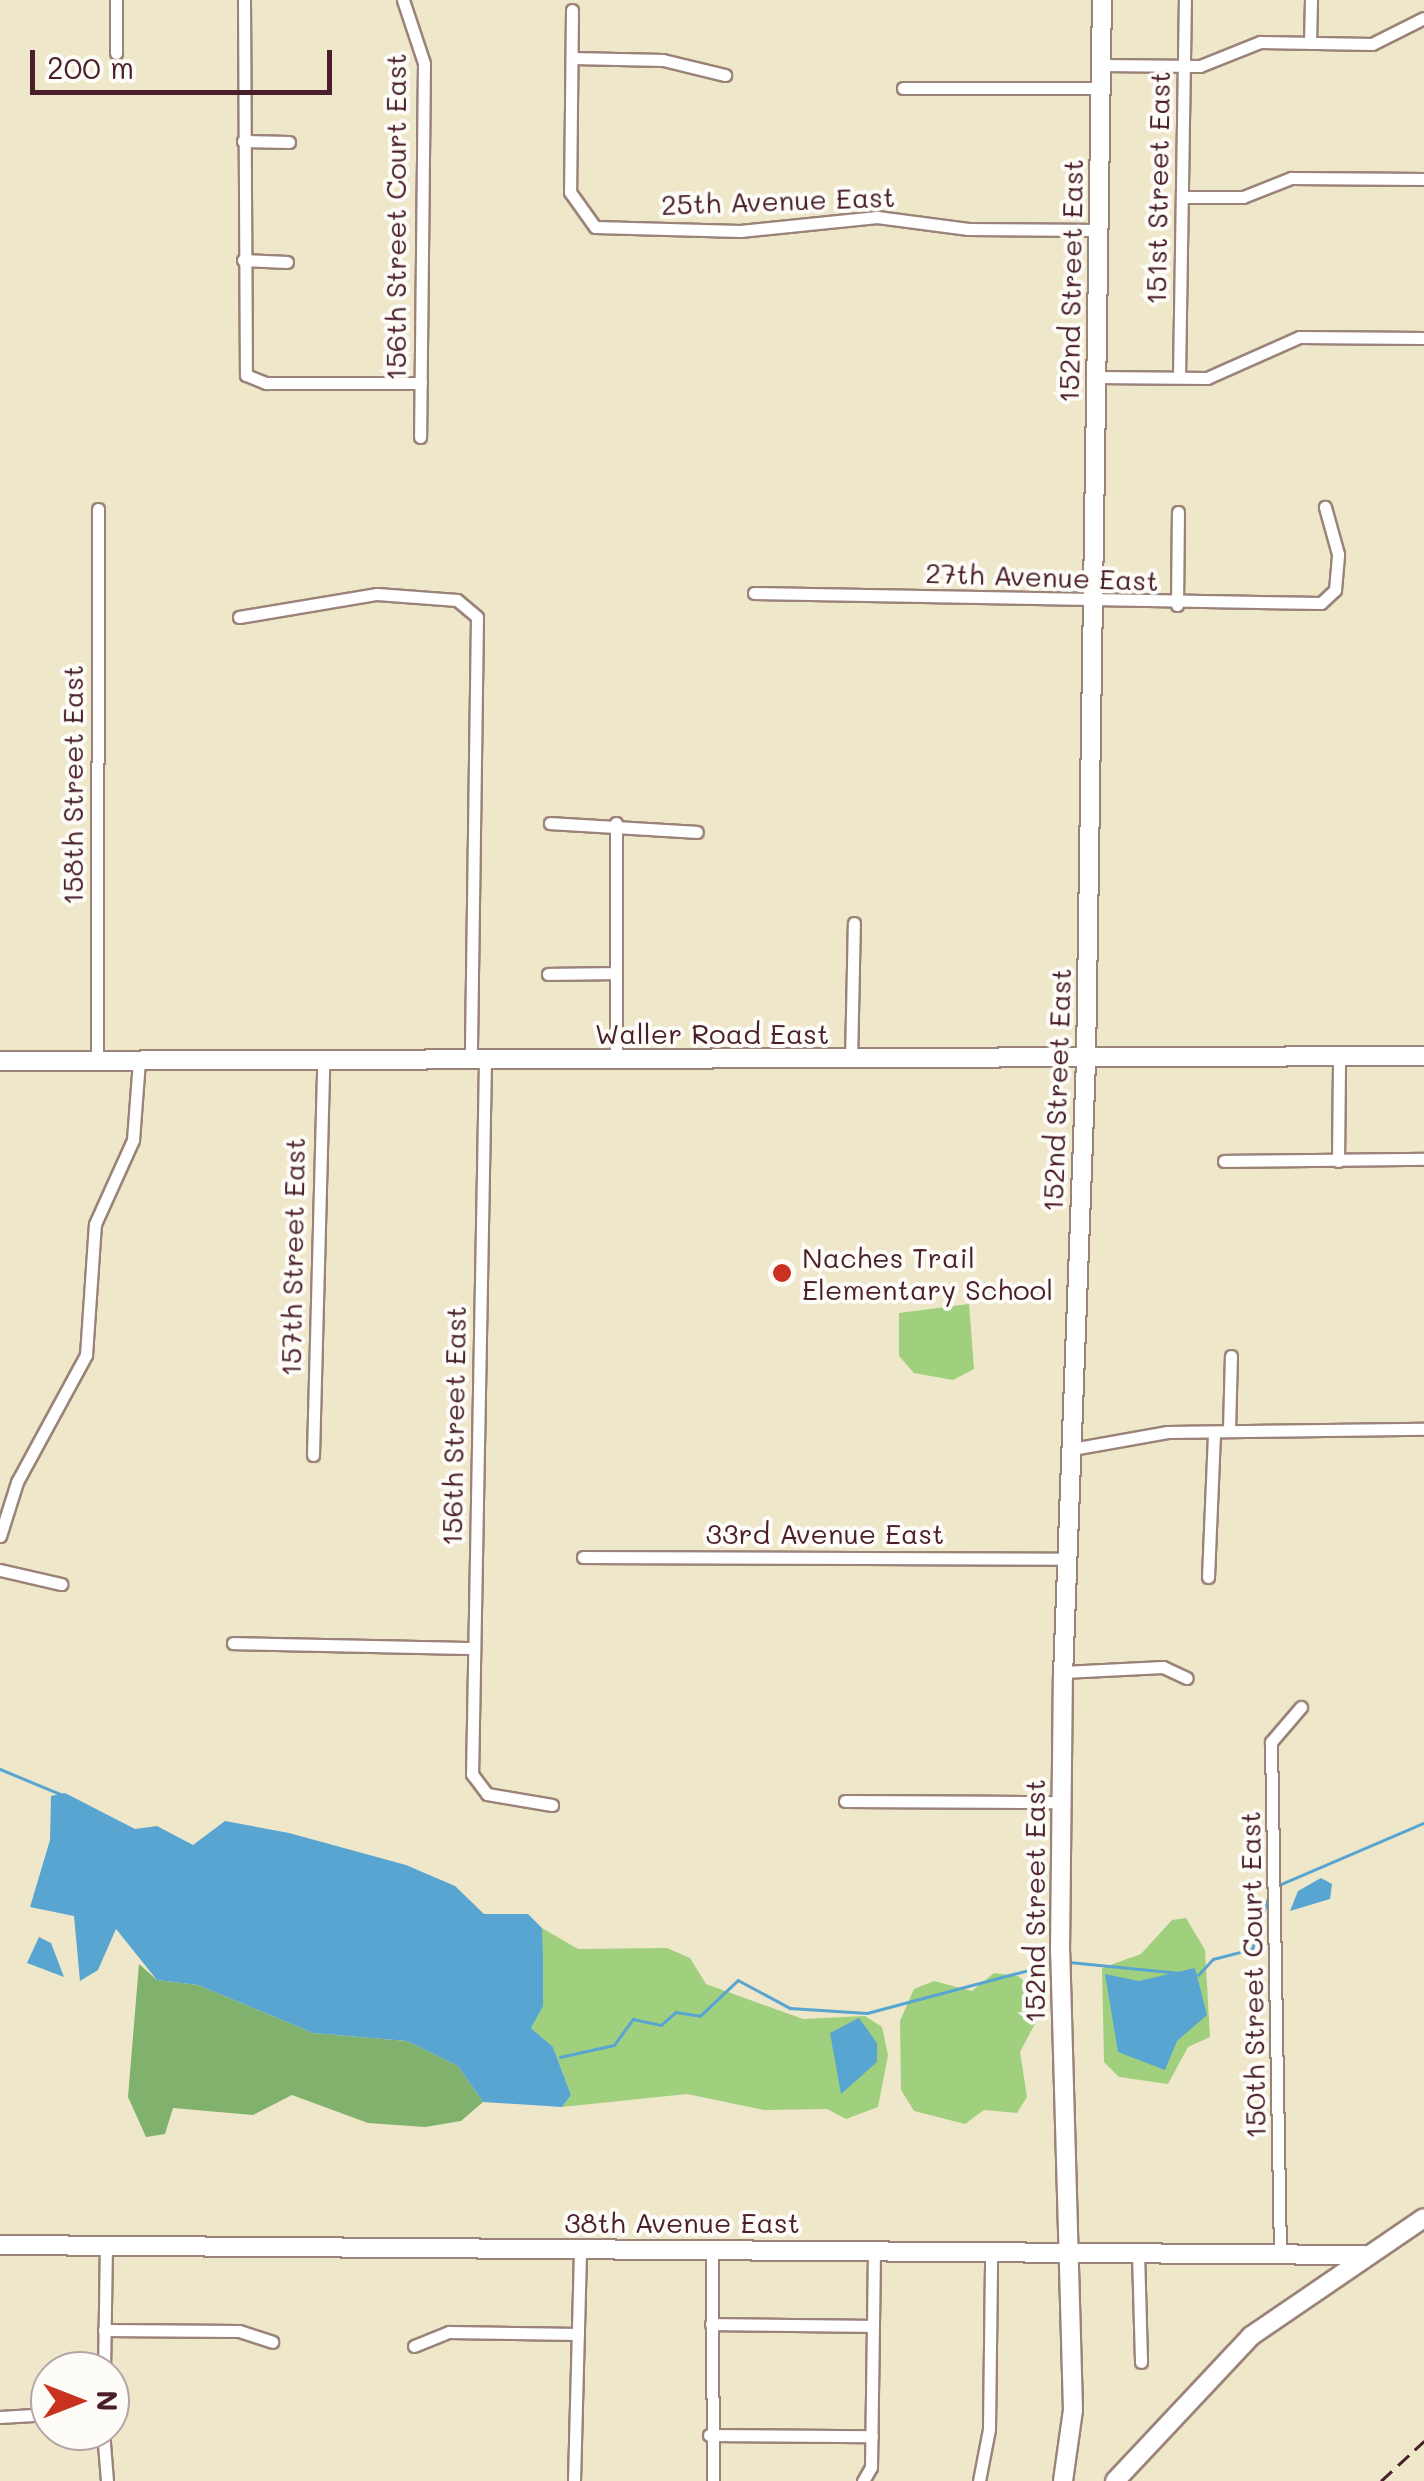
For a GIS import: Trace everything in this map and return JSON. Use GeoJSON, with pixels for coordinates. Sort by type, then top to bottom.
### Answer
{"type":"FeatureCollection","features":[{"type":"Feature","properties":{"kind":"main road","name":"152nd Street East"},"geometry":{"type":"LineString","coordinates":[[1062,2481],[1073,2410],[1063,1672],[1086,1062],[1102,0]]}},
{"type":"Feature","properties":{"kind":"main road","name":"Waller Road East"},"geometry":{"type":"LineString","coordinates":[[0,1061],[1086,1062],[1424,1056]]}},
{"type":"Feature","properties":{"kind":"main road"},"geometry":{"type":"LineString","coordinates":[[1114,2481],[1212,2371],[1322,2284],[1424,2218]]}},
{"type":"Feature","properties":{"kind":"main road","name":"38th Avenue East"},"geometry":{"type":"LineString","coordinates":[[0,2245],[1364,2255]]}},
{"type":"Feature","properties":{"kind":"main road"},"geometry":{"type":"LineString","coordinates":[[1308,2255],[1322,2284]]}},
{"type":"Feature","properties":{"kind":"street"},"geometry":{"type":"LineString","coordinates":[[116,0],[116,53]]}},
{"type":"Feature","properties":{"kind":"street"},"geometry":{"type":"LineString","coordinates":[[244,0],[243,260],[249,378],[421,383]]}},
{"type":"Feature","properties":{"kind":"street","name":"156th Street Court East"},"geometry":{"type":"LineString","coordinates":[[403,0],[424,63],[420,438]]}},
{"type":"Feature","properties":{"kind":"street","name":"151st Street East"},"geometry":{"type":"LineString","coordinates":[[1179,377],[1185,0]]}},
{"type":"Feature","properties":{"kind":"street"},"geometry":{"type":"LineString","coordinates":[[1310,0],[1310,43]]}},
{"type":"Feature","properties":{"kind":"street"},"geometry":{"type":"LineString","coordinates":[[572,10],[573,58],[663,60],[724,75]]}},
{"type":"Feature","properties":{"kind":"street"},"geometry":{"type":"LineString","coordinates":[[1102,65],[1184,66],[1217,62],[1248,44],[1381,42],[1424,18]]}},
{"type":"Feature","properties":{"kind":"street","name":"25th Avenue East"},"geometry":{"type":"LineString","coordinates":[[573,58],[570,192],[583,219],[616,231],[877,217],[968,229],[1098,230]]}},
{"type":"Feature","properties":{"kind":"street"},"geometry":{"type":"LineString","coordinates":[[903,88],[1100,88]]}},
{"type":"Feature","properties":{"kind":"street"},"geometry":{"type":"LineString","coordinates":[[244,141],[289,142]]}},
{"type":"Feature","properties":{"kind":"street"},"geometry":{"type":"LineString","coordinates":[[1183,197],[1243,197],[1291,178],[1424,179]]}},
{"type":"Feature","properties":{"kind":"street"},"geometry":{"type":"LineString","coordinates":[[243,260],[287,262]]}},
{"type":"Feature","properties":{"kind":"street"},"geometry":{"type":"LineString","coordinates":[[1096,377],[1179,377],[1229,372],[1299,337],[1424,338]]}},
{"type":"Feature","properties":{"kind":"street","name":"27th Avenue East"},"geometry":{"type":"LineString","coordinates":[[754,593],[1093,604],[1329,600],[1338,537],[1325,507]]}},
{"type":"Feature","properties":{"kind":"street","name":"158th Street East"},"geometry":{"type":"LineString","coordinates":[[96,1061],[98,509]]}},
{"type":"Feature","properties":{"kind":"street"},"geometry":{"type":"LineString","coordinates":[[1177,605],[1178,512]]}},
{"type":"Feature","properties":{"kind":"street","name":"156th Street East"},"geometry":{"type":"LineString","coordinates":[[239,617],[387,594],[457,600],[477,617],[472,1774],[480,1790],[552,1805]]}},
{"type":"Feature","properties":{"kind":"street"},"geometry":{"type":"LineString","coordinates":[[550,823],[616,823],[697,832]]}},
{"type":"Feature","properties":{"kind":"street"},"geometry":{"type":"LineString","coordinates":[[616,823],[616,1060]]}},
{"type":"Feature","properties":{"kind":"street"},"geometry":{"type":"LineString","coordinates":[[852,1061],[854,923]]}},
{"type":"Feature","properties":{"kind":"street"},"geometry":{"type":"LineString","coordinates":[[548,974],[616,973]]}},
{"type":"Feature","properties":{"kind":"street"},"geometry":{"type":"LineString","coordinates":[[1338,1160],[1339,1057]]}},
{"type":"Feature","properties":{"kind":"street","name":"157th Street East"},"geometry":{"type":"LineString","coordinates":[[313,1455],[323,1060]]}},
{"type":"Feature","properties":{"kind":"street"},"geometry":{"type":"LineString","coordinates":[[0,1536],[17,1482],[86,1355],[95,1224],[132,1140],[140,1061]]}},
{"type":"Feature","properties":{"kind":"street"},"geometry":{"type":"LineString","coordinates":[[1224,1161],[1424,1159]]}},
{"type":"Feature","properties":{"kind":"street"},"geometry":{"type":"LineString","coordinates":[[1229,1430],[1231,1356]]}},
{"type":"Feature","properties":{"kind":"street"},"geometry":{"type":"LineString","coordinates":[[1072,1449],[1229,1430],[1424,1429]]}},
{"type":"Feature","properties":{"kind":"street"},"geometry":{"type":"LineString","coordinates":[[1208,1577],[1214,1432]]}},
{"type":"Feature","properties":{"kind":"street","name":"33rd Avenue East"},"geometry":{"type":"LineString","coordinates":[[583,1557],[1067,1559]]}},
{"type":"Feature","properties":{"kind":"street"},"geometry":{"type":"LineString","coordinates":[[0,1570],[61,1584]]}},
{"type":"Feature","properties":{"kind":"street"},"geometry":{"type":"LineString","coordinates":[[233,1643],[474,1648]]}},
{"type":"Feature","properties":{"kind":"street"},"geometry":{"type":"LineString","coordinates":[[1063,1672],[1163,1666],[1187,1678]]}},
{"type":"Feature","properties":{"kind":"street","name":"150th Street Court East"},"geometry":{"type":"LineString","coordinates":[[1280,2254],[1271,1742],[1301,1707]]}},
{"type":"Feature","properties":{"kind":"street"},"geometry":{"type":"LineString","coordinates":[[845,1801],[1062,1802]]}},
{"type":"Feature","properties":{"kind":"street"},"geometry":{"type":"LineString","coordinates":[[104,2351],[106,2246]]}},
{"type":"Feature","properties":{"kind":"street"},"geometry":{"type":"LineString","coordinates":[[574,2481],[580,2249]]}},
{"type":"Feature","properties":{"kind":"street"},"geometry":{"type":"LineString","coordinates":[[712,2250],[709,2435],[713,2481]]}},
{"type":"Feature","properties":{"kind":"street"},"geometry":{"type":"LineString","coordinates":[[863,2481],[872,2436],[874,2251]]}},
{"type":"Feature","properties":{"kind":"street"},"geometry":{"type":"LineString","coordinates":[[980,2481],[989,2429],[991,2253]]}},
{"type":"Feature","properties":{"kind":"street"},"geometry":{"type":"LineString","coordinates":[[1138,2254],[1142,2362]]}},
{"type":"Feature","properties":{"kind":"street"},"geometry":{"type":"LineString","coordinates":[[711,2324],[874,2326]]}},
{"type":"Feature","properties":{"kind":"street"},"geometry":{"type":"LineString","coordinates":[[104,2330],[239,2331],[272,2342]]}},
{"type":"Feature","properties":{"kind":"street"},"geometry":{"type":"LineString","coordinates":[[414,2346],[450,2332],[578,2334]]}},
{"type":"Feature","properties":{"kind":"street"},"geometry":{"type":"LineString","coordinates":[[0,2417],[30,2415]]}},
{"type":"Feature","properties":{"kind":"street"},"geometry":{"type":"LineString","coordinates":[[709,2435],[872,2436]]}},
{"type":"Feature","properties":{"kind":"street"},"geometry":{"type":"LineString","coordinates":[[104,2451],[107,2481]]}},
{"type":"Feature","properties":{"kind":"green space"},"geometry":{"type":"Polygon","coordinates":[[[969,1304],[974,1369],[953,1380],[914,1373],[899,1356],[899,1313],[969,1304]]]}},
{"type":"Feature","properties":{"kind":"green space"},"geometry":{"type":"Polygon","coordinates":[[[1186,1918],[1205,1950],[1210,2037],[1188,2047],[1168,2084],[1119,2077],[1104,2062],[1102,1968],[1141,1954],[1172,1920],[1186,1918]]]}},
{"type":"Feature","properties":{"kind":"green space"},"geometry":{"type":"Polygon","coordinates":[[[542,1928],[578,1949],[667,1948],[690,1958],[706,1984],[803,2019],[865,2016],[882,2027],[888,2055],[878,2107],[846,2119],[827,2109],[764,2110],[687,2094],[562,2107],[571,2095],[553,2047],[531,2028],[543,2005],[542,1928]]]}},
{"type":"Feature","properties":{"kind":"green space"},"geometry":{"type":"Polygon","coordinates":[[[139,1964],[157,1980],[198,1985],[313,2033],[407,2041],[458,2066],[483,2102],[461,2121],[425,2127],[368,2123],[292,2095],[253,2115],[173,2108],[165,2134],[146,2137],[128,2097],[139,1964]]]}},
{"type":"Feature","properties":{"kind":"green space"},"geometry":{"type":"Polygon","coordinates":[[[994,1973],[1018,1976],[1037,1993],[1039,2016],[1020,2052],[1027,2097],[1017,2113],[984,2110],[965,2124],[914,2111],[901,2090],[900,2021],[914,1989],[934,1981],[972,1991],[994,1973]]]}},
{"type":"Feature","properties":{"kind":"water"},"geometry":{"type":"Polygon","coordinates":[[[65,1793],[135,1829],[157,1826],[193,1845],[225,1821],[289,1833],[406,1865],[455,1886],[484,1914],[528,1914],[542,1928],[543,1955],[543,2006],[531,2028],[553,2047],[571,2095],[562,2107],[483,2102],[458,2066],[407,2041],[313,2033],[198,1985],[157,1980],[116,1929],[98,1970],[80,1981],[74,1916],[30,1907],[50,1840],[51,1796],[65,1793]]]}},
{"type":"Feature","properties":{"kind":"water"},"geometry":{"type":"Polygon","coordinates":[[[1321,1878],[1332,1884],[1330,1899],[1290,1911],[1298,1891],[1321,1878]]]}},
{"type":"Feature","properties":{"kind":"water"},"geometry":{"type":"Polygon","coordinates":[[[39,1937],[51,1943],[64,1977],[27,1963],[39,1937]]]}},
{"type":"Feature","properties":{"kind":"water"},"geometry":{"type":"Polygon","coordinates":[[[1195,1968],[1207,2015],[1177,2041],[1165,2070],[1118,2052],[1105,1974],[1139,1981],[1195,1968]]]}},
{"type":"Feature","properties":{"kind":"water"},"geometry":{"type":"Polygon","coordinates":[[[859,2018],[877,2043],[877,2062],[841,2094],[830,2033],[859,2018]]]}},
{"type":"Feature","properties":{"kind":"waterway"},"geometry":{"type":"LineString","coordinates":[[0,1769],[75,1800]]}},
{"type":"Feature","properties":{"kind":"waterway"},"geometry":{"type":"LineString","coordinates":[[1279,1885],[1424,1823]]}},
{"type":"Feature","properties":{"kind":"waterway"},"geometry":{"type":"LineString","coordinates":[[1198,1975],[1213,1959],[1252,1949],[1268,1898]]}},
{"type":"Feature","properties":{"kind":"waterway"},"geometry":{"type":"LineString","coordinates":[[1069,1962],[1179,1973]]}},
{"type":"Feature","properties":{"kind":"waterway"},"geometry":{"type":"LineString","coordinates":[[560,2057],[614,2045],[633,2019],[661,2025],[676,2012],[700,2016],[738,1980],[790,2008],[867,2013],[1051,1964]]}},
{"type":"Feature","properties":{"kind":"railway"},"geometry":{"type":"LineString","coordinates":[[1381,2481],[1424,2441]]}},
{"type":"Feature","properties":{"kind":"place","name":"Naches Trail Elementary School"},"geometry":{"type":"Point","coordinates":[782,1273]}}]}
